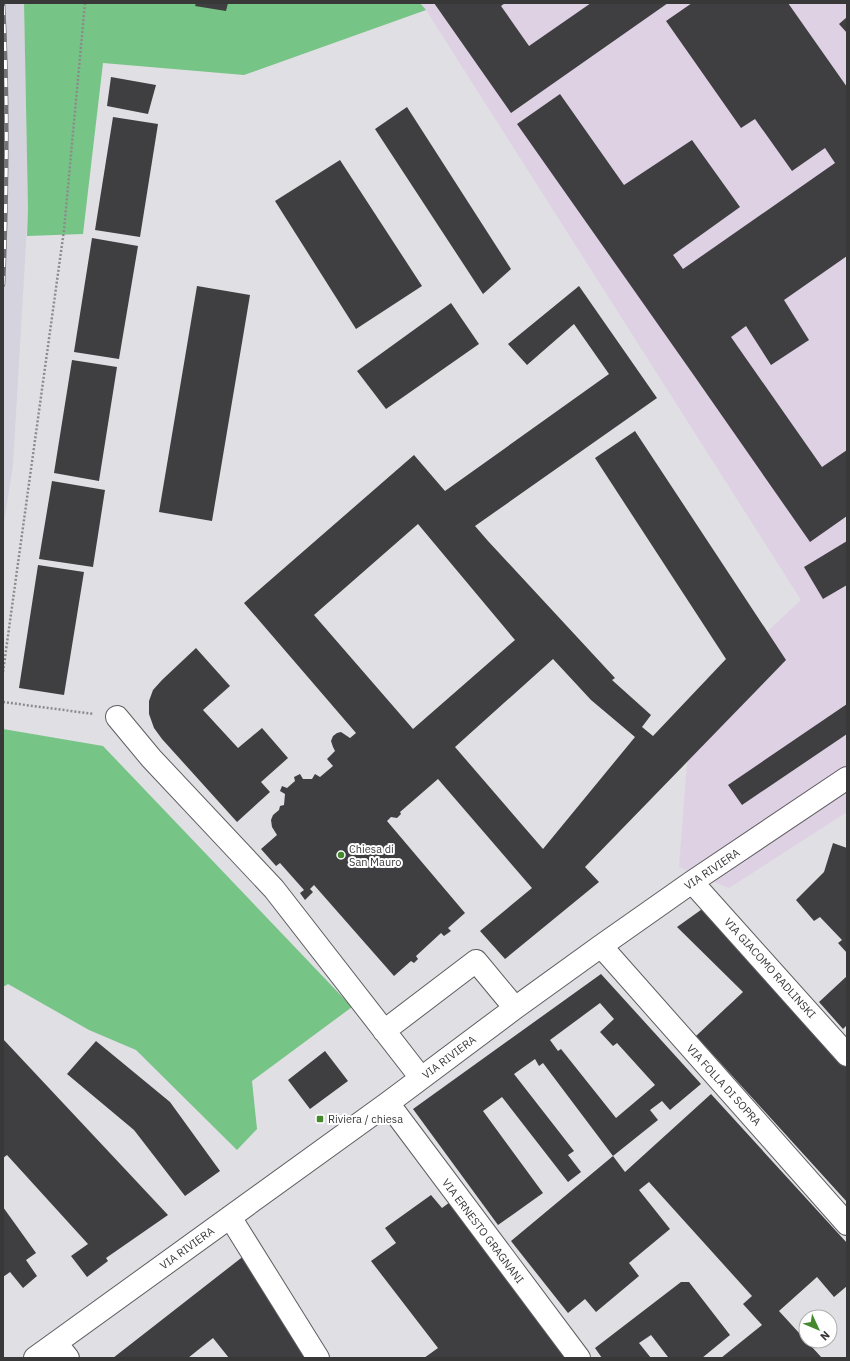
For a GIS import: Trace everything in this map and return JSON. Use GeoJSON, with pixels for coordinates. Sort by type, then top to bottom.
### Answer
{"type":"FeatureCollection","features":[{"type":"Feature","properties":{"kind":"street"},"geometry":{"type":"LineString","coordinates":[[117,717],[151,758],[274,889],[421,1078]]}},
{"type":"Feature","properties":{"kind":"street","name":"VIA RIVIERA"},"geometry":{"type":"LineString","coordinates":[[35,1358],[62,1351],[230,1217],[388,1103],[515,1008],[692,882],[847,778]]}},
{"type":"Feature","properties":{"kind":"street","name":"VIA GIACOMO RADLINSKI"},"geometry":{"type":"LineString","coordinates":[[692,882],[847,1055]]}},
{"type":"Feature","properties":{"kind":"street","name":"VIA FOLLA DI SOPRA"},"geometry":{"type":"LineString","coordinates":[[601,946],[847,1224]]}},
{"type":"Feature","properties":{"kind":"street"},"geometry":{"type":"LineString","coordinates":[[384,1031],[476,961],[515,1008]]}},
{"type":"Feature","properties":{"kind":"street","name":"VIA ERNESTO GRAGNANI"},"geometry":{"type":"LineString","coordinates":[[388,1103],[579,1358]]}},
{"type":"Feature","properties":{"kind":"street"},"geometry":{"type":"LineString","coordinates":[[230,1217],[318,1358]]}},
{"type":"Feature","properties":{"kind":"path"},"geometry":{"type":"LineString","coordinates":[[3,672],[64,230],[85,3]]}},
{"type":"Feature","properties":{"kind":"path"},"geometry":{"type":"LineString","coordinates":[[3,702],[117,717]]}},
{"type":"Feature","properties":{"kind":"shaded area"},"geometry":{"type":"Polygon","coordinates":[[[3,3],[24,3],[28,209],[13,465],[3,529],[3,3]]]}},
{"type":"Feature","properties":{"kind":"shaded area"},"geometry":{"type":"Polygon","coordinates":[[[420,3],[847,3],[847,812],[729,888],[679,867],[687,762],[767,632],[801,600],[426,10],[420,3]]]}},
{"type":"Feature","properties":{"kind":"green space"},"geometry":{"type":"Polygon","coordinates":[[[24,3],[420,3],[426,10],[244,75],[103,63],[83,234],[27,236],[28,209],[24,3]]]}},
{"type":"Feature","properties":{"kind":"green space"},"geometry":{"type":"Polygon","coordinates":[[[3,729],[103,746],[352,1007],[252,1081],[257,1129],[237,1150],[136,1050],[89,1030],[8,984],[3,987],[3,729]]]}},
{"type":"Feature","properties":{"kind":"building"},"geometry":{"type":"Polygon","coordinates":[[[196,3],[228,3],[226,11],[195,6],[196,3]]]}},
{"type":"Feature","properties":{"kind":"building"},"geometry":{"type":"Polygon","coordinates":[[[434,3],[505,3],[501,6],[529,46],[591,3],[668,3],[511,113],[434,3]]]}},
{"type":"Feature","properties":{"kind":"building"},"geometry":{"type":"Polygon","coordinates":[[[692,3],[788,3],[847,87],[847,256],[784,300],[809,340],[771,365],[746,326],[731,337],[822,467],[847,450],[847,516],[810,542],[517,124],[560,94],[624,185],[692,140],[740,207],[673,255],[683,269],[835,163],[825,148],[792,171],[755,119],[741,128],[666,21],[692,3]]]}},
{"type":"Feature","properties":{"kind":"building"},"geometry":{"type":"Polygon","coordinates":[[[847,17],[847,33],[839,24],[847,17]]]}},
{"type":"Feature","properties":{"kind":"building"},"geometry":{"type":"Polygon","coordinates":[[[111,77],[156,85],[148,114],[107,106],[111,77]]]}},
{"type":"Feature","properties":{"kind":"building"},"geometry":{"type":"Polygon","coordinates":[[[407,107],[511,269],[483,294],[375,129],[407,107]]]}},
{"type":"Feature","properties":{"kind":"building"},"geometry":{"type":"Polygon","coordinates":[[[113,117],[158,124],[140,237],[95,230],[113,117]]]}},
{"type":"Feature","properties":{"kind":"building"},"geometry":{"type":"Polygon","coordinates":[[[340,160],[422,286],[356,329],[275,201],[340,160]]]}},
{"type":"Feature","properties":{"kind":"building"},"geometry":{"type":"Polygon","coordinates":[[[92,238],[138,246],[119,359],[74,352],[92,238]]]}},
{"type":"Feature","properties":{"kind":"building"},"geometry":{"type":"Polygon","coordinates":[[[197,286],[250,295],[212,521],[159,512],[197,286]]]}},
{"type":"Feature","properties":{"kind":"building"},"geometry":{"type":"Polygon","coordinates":[[[579,286],[657,398],[475,526],[615,678],[612,680],[651,715],[642,727],[653,736],[726,659],[595,458],[635,431],[786,660],[585,867],[599,882],[505,959],[480,931],[532,888],[438,779],[400,812],[401,814],[397,818],[391,817],[387,821],[465,913],[448,928],[451,931],[444,936],[441,933],[416,956],[418,959],[414,963],[411,961],[394,976],[314,885],[310,889],[313,892],[305,900],[300,893],[304,890],[280,863],[276,866],[261,849],[277,835],[272,827],[271,820],[273,815],[279,810],[280,806],[284,805],[285,794],[280,791],[282,786],[287,788],[295,781],[294,777],[300,774],[303,779],[312,779],[315,774],[320,777],[333,766],[327,759],[335,751],[331,741],[333,736],[341,732],[350,738],[356,733],[244,603],[414,455],[445,491],[609,374],[574,324],[527,365],[508,344],[579,286]],[[418,524],[314,615],[413,729],[515,640],[418,524]],[[553,659],[455,747],[543,849],[635,737],[591,700],[553,659]]]}},
{"type":"Feature","properties":{"kind":"building"},"geometry":{"type":"Polygon","coordinates":[[[451,303],[479,344],[386,409],[357,371],[451,303]]]}},
{"type":"Feature","properties":{"kind":"building"},"geometry":{"type":"Polygon","coordinates":[[[72,360],[117,367],[99,481],[54,473],[72,360]]]}},
{"type":"Feature","properties":{"kind":"building"},"geometry":{"type":"Polygon","coordinates":[[[52,481],[105,490],[93,567],[39,559],[52,481]]]}},
{"type":"Feature","properties":{"kind":"building"},"geometry":{"type":"Polygon","coordinates":[[[847,541],[847,585],[823,599],[804,567],[847,541]]]}},
{"type":"Feature","properties":{"kind":"building"},"geometry":{"type":"Polygon","coordinates":[[[38,565],[84,572],[64,695],[19,688],[38,565]]]}},
{"type":"Feature","properties":{"kind":"building"},"geometry":{"type":"Polygon","coordinates":[[[196,648],[230,686],[203,710],[238,748],[262,728],[288,758],[261,782],[270,792],[237,822],[162,739],[154,728],[149,714],[149,701],[153,690],[196,648]]]}},
{"type":"Feature","properties":{"kind":"building"},"geometry":{"type":"Polygon","coordinates":[[[847,704],[847,734],[742,805],[728,785],[847,704]]]}},
{"type":"Feature","properties":{"kind":"building"},"geometry":{"type":"Polygon","coordinates":[[[833,843],[847,848],[847,953],[838,943],[842,940],[820,917],[814,921],[796,900],[824,872],[833,843]]]}},
{"type":"Feature","properties":{"kind":"building"},"geometry":{"type":"Polygon","coordinates":[[[705,907],[847,1065],[847,1202],[696,1036],[743,992],[677,927],[705,907]]]}},
{"type":"Feature","properties":{"kind":"building"},"geometry":{"type":"Polygon","coordinates":[[[601,974],[701,1084],[670,1110],[662,1101],[650,1110],[658,1120],[613,1156],[543,1063],[539,1066],[535,1059],[514,1074],[574,1151],[568,1155],[581,1172],[568,1182],[502,1097],[483,1111],[543,1193],[498,1225],[413,1109],[601,974]],[[600,1003],[550,1040],[558,1051],[561,1049],[616,1118],[655,1085],[617,1043],[613,1046],[600,1032],[614,1019],[600,1003]]]}},
{"type":"Feature","properties":{"kind":"building"},"geometry":{"type":"Polygon","coordinates":[[[847,976],[847,1025],[843,1029],[819,1002],[847,976]]]}},
{"type":"Feature","properties":{"kind":"building"},"geometry":{"type":"Polygon","coordinates":[[[3,1039],[168,1215],[106,1258],[108,1261],[87,1277],[71,1256],[88,1244],[7,1155],[3,1158],[3,1039]]]}},
{"type":"Feature","properties":{"kind":"building"},"geometry":{"type":"Polygon","coordinates":[[[96,1041],[170,1102],[220,1171],[185,1196],[134,1130],[67,1074],[96,1041]]]}},
{"type":"Feature","properties":{"kind":"building"},"geometry":{"type":"Polygon","coordinates":[[[325,1051],[348,1081],[310,1109],[288,1080],[325,1051]]]}},
{"type":"Feature","properties":{"kind":"building"},"geometry":{"type":"Polygon","coordinates":[[[711,1094],[847,1243],[847,1286],[834,1297],[817,1277],[779,1311],[798,1332],[798,1349],[814,1349],[822,1358],[721,1358],[762,1325],[743,1304],[752,1296],[649,1182],[639,1190],[670,1229],[629,1263],[639,1276],[596,1312],[585,1299],[568,1313],[511,1241],[613,1156],[625,1172],[711,1094]]]}},
{"type":"Feature","properties":{"kind":"building"},"geometry":{"type":"Polygon","coordinates":[[[431,1195],[442,1208],[454,1199],[571,1358],[424,1358],[438,1348],[371,1261],[396,1243],[385,1228],[431,1195]]]}},
{"type":"Feature","properties":{"kind":"building"},"geometry":{"type":"Polygon","coordinates":[[[3,1207],[36,1253],[26,1260],[37,1276],[23,1288],[10,1272],[3,1277],[3,1207]]]}},
{"type":"Feature","properties":{"kind":"building"},"geometry":{"type":"Polygon","coordinates":[[[245,1255],[310,1358],[229,1358],[213,1338],[188,1358],[113,1358],[245,1255]]]}},
{"type":"Feature","properties":{"kind":"building"},"geometry":{"type":"Polygon","coordinates":[[[681,1282],[689,1282],[730,1335],[702,1358],[666,1358],[668,1357],[651,1335],[639,1343],[651,1358],[602,1358],[595,1348],[681,1282]]]}},
{"type":"Feature","properties":{"kind":"railway"},"geometry":{"type":"LineString","coordinates":[[3,3],[6,74],[6,144],[3,285]]}},
{"type":"Feature","properties":{"kind":"place","name":"Chiesa di San Mauro"},"geometry":{"type":"Point","coordinates":[341,855]}},
{"type":"Feature","properties":{"kind":"place","name":"Riviera / chiesa"},"geometry":{"type":"Point","coordinates":[320,1119]}}]}
